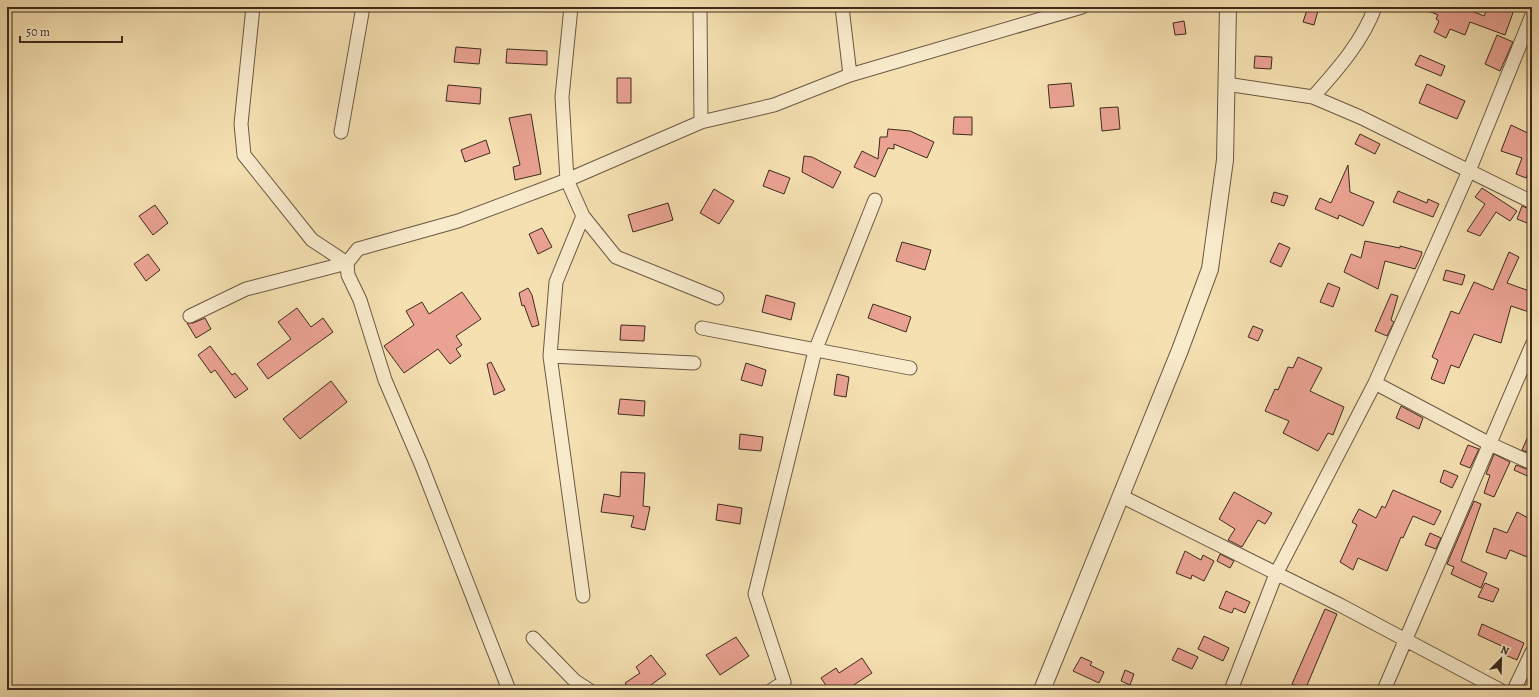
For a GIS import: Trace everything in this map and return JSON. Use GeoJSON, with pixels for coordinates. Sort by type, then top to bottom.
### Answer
{"type":"FeatureCollection","features":[{"type":"Feature","properties":{"kind":"street"},"geometry":{"type":"LineString","coordinates":[[253,7],[241,124],[244,155],[312,240],[347,263]]}},
{"type":"Feature","properties":{"kind":"street"},"geometry":{"type":"LineString","coordinates":[[341,132],[363,7]]}},
{"type":"Feature","properties":{"kind":"street"},"geometry":{"type":"LineString","coordinates":[[571,7],[562,97],[567,180],[583,216],[616,257],[717,298]]}},
{"type":"Feature","properties":{"kind":"street"},"geometry":{"type":"LineString","coordinates":[[700,7],[701,122]]}},
{"type":"Feature","properties":{"kind":"street"},"geometry":{"type":"LineString","coordinates":[[842,7],[850,75]]}},
{"type":"Feature","properties":{"kind":"street"},"geometry":{"type":"LineString","coordinates":[[190,316],[246,289],[347,263],[358,250],[458,221],[567,180],[701,122],[774,104],[850,75],[1046,12],[1082,7]]}},
{"type":"Feature","properties":{"kind":"street"},"geometry":{"type":"LineString","coordinates":[[1042,690],[1180,350],[1210,269],[1225,160],[1228,7]]}},
{"type":"Feature","properties":{"kind":"street"},"geometry":{"type":"LineString","coordinates":[[1313,97],[1340,67],[1371,17],[1375,7]]}},
{"type":"Feature","properties":{"kind":"street"},"geometry":{"type":"LineString","coordinates":[[1231,690],[1276,574],[1375,383],[1470,171],[1532,15]]}},
{"type":"Feature","properties":{"kind":"street"},"geometry":{"type":"LineString","coordinates":[[1226,84],[1313,97],[1360,117],[1532,202]]}},
{"type":"Feature","properties":{"kind":"street"},"geometry":{"type":"LineString","coordinates":[[772,690],[784,682],[755,594],[815,351],[875,200]]}},
{"type":"Feature","properties":{"kind":"street"},"geometry":{"type":"LineString","coordinates":[[583,216],[556,282],[550,356],[583,596]]}},
{"type":"Feature","properties":{"kind":"street"},"geometry":{"type":"LineString","coordinates":[[347,263],[348,275],[360,300],[385,380],[421,464],[509,690]]}},
{"type":"Feature","properties":{"kind":"street"},"geometry":{"type":"LineString","coordinates":[[702,328],[815,351],[910,368]]}},
{"type":"Feature","properties":{"kind":"street"},"geometry":{"type":"LineString","coordinates":[[1384,690],[1532,345]]}},
{"type":"Feature","properties":{"kind":"street"},"geometry":{"type":"LineString","coordinates":[[550,356],[694,363]]}},
{"type":"Feature","properties":{"kind":"street"},"geometry":{"type":"LineString","coordinates":[[1375,383],[1490,444],[1532,463]]}},
{"type":"Feature","properties":{"kind":"street"},"geometry":{"type":"LineString","coordinates":[[1121,496],[1406,638],[1500,690]]}},
{"type":"Feature","properties":{"kind":"street"},"geometry":{"type":"LineString","coordinates":[[533,638],[575,681],[589,690]]}},
{"type":"Feature","properties":{"kind":"street"},"geometry":{"type":"LineString","coordinates":[[1514,690],[1532,652]]}},
{"type":"Feature","properties":{"kind":"building"},"geometry":{"type":"Polygon","coordinates":[[[1308,7],[1319,7],[1314,25],[1303,22],[1308,7]]]}},
{"type":"Feature","properties":{"kind":"building"},"geometry":{"type":"Polygon","coordinates":[[[1419,7],[1462,7],[1484,16],[1488,7],[1515,7],[1505,35],[1470,22],[1465,35],[1450,29],[1446,38],[1434,32],[1439,21],[1436,19],[1438,15],[1419,7]]]}},
{"type":"Feature","properties":{"kind":"building"},"geometry":{"type":"Polygon","coordinates":[[[1184,21],[1186,34],[1175,35],[1173,23],[1184,21]]]}},
{"type":"Feature","properties":{"kind":"building"},"geometry":{"type":"Polygon","coordinates":[[[1497,35],[1513,42],[1500,71],[1485,64],[1497,35]]]}},
{"type":"Feature","properties":{"kind":"building"},"geometry":{"type":"Polygon","coordinates":[[[456,47],[481,49],[479,64],[454,62],[456,47]]]}},
{"type":"Feature","properties":{"kind":"building"},"geometry":{"type":"Polygon","coordinates":[[[507,49],[547,51],[547,65],[506,63],[507,49]]]}},
{"type":"Feature","properties":{"kind":"building"},"geometry":{"type":"Polygon","coordinates":[[[1420,55],[1445,66],[1441,76],[1415,65],[1420,55]]]}},
{"type":"Feature","properties":{"kind":"building"},"geometry":{"type":"Polygon","coordinates":[[[1255,56],[1272,57],[1271,69],[1254,68],[1255,56]]]}},
{"type":"Feature","properties":{"kind":"building"},"geometry":{"type":"Polygon","coordinates":[[[617,78],[631,78],[631,103],[617,103],[617,78]]]}},
{"type":"Feature","properties":{"kind":"building"},"geometry":{"type":"Polygon","coordinates":[[[1071,83],[1074,106],[1050,108],[1048,85],[1071,83]]]}},
{"type":"Feature","properties":{"kind":"building"},"geometry":{"type":"Polygon","coordinates":[[[1427,84],[1465,101],[1457,119],[1419,103],[1427,84]]]}},
{"type":"Feature","properties":{"kind":"building"},"geometry":{"type":"Polygon","coordinates":[[[448,85],[481,88],[480,104],[446,101],[448,85]]]}},
{"type":"Feature","properties":{"kind":"building"},"geometry":{"type":"Polygon","coordinates":[[[1118,107],[1120,129],[1102,131],[1100,108],[1118,107]]]}},
{"type":"Feature","properties":{"kind":"building"},"geometry":{"type":"Polygon","coordinates":[[[531,114],[541,174],[515,180],[513,167],[520,165],[509,118],[531,114]]]}},
{"type":"Feature","properties":{"kind":"building"},"geometry":{"type":"Polygon","coordinates":[[[954,117],[972,117],[972,135],[953,134],[954,117]]]}},
{"type":"Feature","properties":{"kind":"building"},"geometry":{"type":"Polygon","coordinates":[[[1511,125],[1532,135],[1532,163],[1526,178],[1516,174],[1522,158],[1501,151],[1511,125]]]}},
{"type":"Feature","properties":{"kind":"building"},"geometry":{"type":"Polygon","coordinates":[[[888,129],[910,131],[934,142],[927,158],[894,144],[894,149],[888,148],[875,177],[854,167],[862,151],[878,159],[880,137],[887,137],[888,129]]]}},
{"type":"Feature","properties":{"kind":"building"},"geometry":{"type":"Polygon","coordinates":[[[1360,134],[1380,144],[1375,154],[1355,144],[1360,134]]]}},
{"type":"Feature","properties":{"kind":"building"},"geometry":{"type":"Polygon","coordinates":[[[486,140],[490,153],[465,162],[461,150],[486,140]]]}},
{"type":"Feature","properties":{"kind":"building"},"geometry":{"type":"Polygon","coordinates":[[[804,156],[812,157],[841,172],[833,188],[802,172],[804,156]]]}},
{"type":"Feature","properties":{"kind":"building"},"geometry":{"type":"Polygon","coordinates":[[[1348,165],[1350,192],[1374,202],[1363,226],[1339,215],[1338,219],[1315,209],[1320,198],[1331,203],[1348,165]]]}},
{"type":"Feature","properties":{"kind":"building"},"geometry":{"type":"Polygon","coordinates":[[[769,170],[790,178],[784,194],[763,186],[769,170]]]}},
{"type":"Feature","properties":{"kind":"building"},"geometry":{"type":"Polygon","coordinates":[[[1482,188],[1517,211],[1510,221],[1496,212],[1480,236],[1467,231],[1485,204],[1475,197],[1482,188]]]}},
{"type":"Feature","properties":{"kind":"building"},"geometry":{"type":"Polygon","coordinates":[[[714,189],[734,201],[719,224],[700,213],[714,189]]]}},
{"type":"Feature","properties":{"kind":"building"},"geometry":{"type":"Polygon","coordinates":[[[1398,191],[1427,203],[1428,199],[1439,204],[1433,217],[1393,202],[1398,191]]]}},
{"type":"Feature","properties":{"kind":"building"},"geometry":{"type":"Polygon","coordinates":[[[1274,192],[1288,196],[1284,206],[1271,202],[1274,192]]]}},
{"type":"Feature","properties":{"kind":"building"},"geometry":{"type":"Polygon","coordinates":[[[668,203],[673,220],[633,232],[628,215],[668,203]]]}},
{"type":"Feature","properties":{"kind":"building"},"geometry":{"type":"Polygon","coordinates":[[[155,205],[168,223],[153,235],[139,216],[155,205]]]}},
{"type":"Feature","properties":{"kind":"building"},"geometry":{"type":"Polygon","coordinates":[[[1522,206],[1532,210],[1532,225],[1517,219],[1522,206]]]}},
{"type":"Feature","properties":{"kind":"building"},"geometry":{"type":"Polygon","coordinates":[[[542,228],[552,247],[538,254],[529,234],[542,228]]]}},
{"type":"Feature","properties":{"kind":"building"},"geometry":{"type":"Polygon","coordinates":[[[1365,241],[1400,248],[1400,246],[1422,252],[1415,269],[1385,261],[1378,289],[1344,272],[1351,254],[1361,258],[1365,241]]]}},
{"type":"Feature","properties":{"kind":"building"},"geometry":{"type":"Polygon","coordinates":[[[902,242],[931,250],[925,270],[896,261],[902,242]]]}},
{"type":"Feature","properties":{"kind":"building"},"geometry":{"type":"Polygon","coordinates":[[[1279,243],[1290,248],[1281,267],[1270,262],[1279,243]]]}},
{"type":"Feature","properties":{"kind":"building"},"geometry":{"type":"Polygon","coordinates":[[[1509,252],[1519,257],[1507,283],[1532,292],[1532,313],[1511,306],[1501,343],[1474,334],[1459,368],[1451,365],[1444,384],[1431,379],[1438,360],[1432,357],[1451,311],[1459,314],[1474,282],[1493,290],[1509,252]]]}},
{"type":"Feature","properties":{"kind":"building"},"geometry":{"type":"Polygon","coordinates":[[[148,254],[160,270],[146,281],[134,264],[148,254]]]}},
{"type":"Feature","properties":{"kind":"building"},"geometry":{"type":"Polygon","coordinates":[[[1446,270],[1465,275],[1462,285],[1443,280],[1446,270]]]}},
{"type":"Feature","properties":{"kind":"building"},"geometry":{"type":"Polygon","coordinates":[[[1328,283],[1340,288],[1333,307],[1320,302],[1328,283]]]}},
{"type":"Feature","properties":{"kind":"building"},"geometry":{"type":"Polygon","coordinates":[[[528,288],[532,295],[539,325],[532,327],[524,305],[522,306],[519,293],[528,288]]]}},
{"type":"Feature","properties":{"kind":"building"},"geometry":{"type":"Polygon","coordinates":[[[462,292],[481,319],[456,336],[462,345],[456,349],[461,356],[450,364],[438,349],[404,373],[384,346],[414,325],[406,311],[422,302],[429,314],[462,292]]]}},
{"type":"Feature","properties":{"kind":"building"},"geometry":{"type":"Polygon","coordinates":[[[1391,294],[1398,296],[1391,320],[1394,322],[1387,336],[1375,331],[1391,294]]]}},
{"type":"Feature","properties":{"kind":"building"},"geometry":{"type":"Polygon","coordinates":[[[766,295],[795,303],[791,320],[762,312],[766,295]]]}},
{"type":"Feature","properties":{"kind":"building"},"geometry":{"type":"Polygon","coordinates":[[[873,304],[911,317],[906,332],[868,318],[873,304]]]}},
{"type":"Feature","properties":{"kind":"building"},"geometry":{"type":"Polygon","coordinates":[[[297,308],[311,327],[323,318],[333,332],[268,379],[257,364],[291,339],[278,322],[297,308]]]}},
{"type":"Feature","properties":{"kind":"building"},"geometry":{"type":"Polygon","coordinates":[[[205,318],[211,329],[196,338],[187,323],[193,323],[205,318]]]}},
{"type":"Feature","properties":{"kind":"building"},"geometry":{"type":"Polygon","coordinates":[[[621,325],[645,326],[644,341],[620,340],[621,325]]]}},
{"type":"Feature","properties":{"kind":"building"},"geometry":{"type":"Polygon","coordinates":[[[1253,326],[1263,330],[1258,341],[1248,337],[1253,326]]]}},
{"type":"Feature","properties":{"kind":"building"},"geometry":{"type":"Polygon","coordinates":[[[210,346],[232,375],[235,373],[248,389],[235,398],[215,370],[211,373],[198,355],[210,346]]]}},
{"type":"Feature","properties":{"kind":"building"},"geometry":{"type":"Polygon","coordinates":[[[1298,357],[1322,368],[1310,391],[1344,407],[1333,435],[1328,433],[1318,451],[1283,433],[1289,421],[1265,411],[1275,389],[1278,390],[1288,367],[1293,368],[1298,357]]]}},
{"type":"Feature","properties":{"kind":"building"},"geometry":{"type":"Polygon","coordinates":[[[491,362],[505,390],[494,395],[487,364],[491,362]]]}},
{"type":"Feature","properties":{"kind":"building"},"geometry":{"type":"Polygon","coordinates":[[[746,363],[766,370],[762,386],[741,380],[746,363]]]}},
{"type":"Feature","properties":{"kind":"building"},"geometry":{"type":"Polygon","coordinates":[[[837,374],[849,377],[846,397],[834,395],[837,374]]]}},
{"type":"Feature","properties":{"kind":"building"},"geometry":{"type":"Polygon","coordinates":[[[331,381],[347,402],[300,439],[283,419],[331,381]]]}},
{"type":"Feature","properties":{"kind":"building"},"geometry":{"type":"Polygon","coordinates":[[[620,399],[645,401],[644,416],[618,414],[620,399]]]}},
{"type":"Feature","properties":{"kind":"building"},"geometry":{"type":"Polygon","coordinates":[[[1401,406],[1423,418],[1419,429],[1396,418],[1401,406]]]}},
{"type":"Feature","properties":{"kind":"building"},"geometry":{"type":"Polygon","coordinates":[[[1532,427],[1532,454],[1522,450],[1532,427]]]}},
{"type":"Feature","properties":{"kind":"building"},"geometry":{"type":"Polygon","coordinates":[[[740,434],[763,437],[761,451],[739,449],[740,434]]]}},
{"type":"Feature","properties":{"kind":"building"},"geometry":{"type":"Polygon","coordinates":[[[1468,445],[1479,449],[1470,468],[1460,464],[1468,445]]]}},
{"type":"Feature","properties":{"kind":"building"},"geometry":{"type":"Polygon","coordinates":[[[1494,454],[1510,462],[1494,497],[1484,493],[1490,475],[1486,474],[1494,454]]]}},
{"type":"Feature","properties":{"kind":"building"},"geometry":{"type":"Polygon","coordinates":[[[1516,465],[1532,471],[1532,478],[1514,470],[1516,465]]]}},
{"type":"Feature","properties":{"kind":"building"},"geometry":{"type":"Polygon","coordinates":[[[1444,470],[1458,476],[1452,488],[1440,482],[1444,470]]]}},
{"type":"Feature","properties":{"kind":"building"},"geometry":{"type":"Polygon","coordinates":[[[621,472],[645,473],[643,506],[650,507],[645,530],[631,527],[634,516],[601,512],[604,494],[620,497],[621,472]]]}},
{"type":"Feature","properties":{"kind":"building"},"geometry":{"type":"Polygon","coordinates":[[[1393,490],[1441,511],[1434,525],[1413,516],[1403,538],[1401,537],[1387,571],[1358,558],[1353,570],[1340,562],[1357,525],[1352,522],[1359,509],[1376,518],[1382,506],[1385,508],[1393,490]]]}},
{"type":"Feature","properties":{"kind":"building"},"geometry":{"type":"Polygon","coordinates":[[[1234,492],[1272,513],[1265,524],[1258,520],[1242,547],[1228,540],[1235,529],[1219,519],[1234,492]]]}},
{"type":"Feature","properties":{"kind":"building"},"geometry":{"type":"Polygon","coordinates":[[[1474,501],[1481,504],[1461,561],[1487,573],[1481,588],[1451,574],[1454,567],[1447,564],[1474,501]]]}},
{"type":"Feature","properties":{"kind":"building"},"geometry":{"type":"Polygon","coordinates":[[[718,504],[742,508],[740,524],[716,520],[718,504]]]}},
{"type":"Feature","properties":{"kind":"building"},"geometry":{"type":"Polygon","coordinates":[[[1517,512],[1532,520],[1532,559],[1510,550],[1506,559],[1486,552],[1494,528],[1507,533],[1517,512]]]}},
{"type":"Feature","properties":{"kind":"building"},"geometry":{"type":"Polygon","coordinates":[[[1430,533],[1441,538],[1436,549],[1425,545],[1430,533]]]}},
{"type":"Feature","properties":{"kind":"building"},"geometry":{"type":"Polygon","coordinates":[[[1185,551],[1201,560],[1203,555],[1214,561],[1204,581],[1192,575],[1191,579],[1176,573],[1185,551]]]}},
{"type":"Feature","properties":{"kind":"building"},"geometry":{"type":"Polygon","coordinates":[[[1220,554],[1234,561],[1230,568],[1217,561],[1220,554]]]}},
{"type":"Feature","properties":{"kind":"building"},"geometry":{"type":"Polygon","coordinates":[[[1485,583],[1499,589],[1493,602],[1478,597],[1485,583]]]}},
{"type":"Feature","properties":{"kind":"building"},"geometry":{"type":"Polygon","coordinates":[[[1226,591],[1250,602],[1245,613],[1234,608],[1232,613],[1219,608],[1226,591]]]}},
{"type":"Feature","properties":{"kind":"building"},"geometry":{"type":"Polygon","coordinates":[[[1325,609],[1337,614],[1305,690],[1292,684],[1325,609]]]}},
{"type":"Feature","properties":{"kind":"building"},"geometry":{"type":"Polygon","coordinates":[[[1482,624],[1524,643],[1517,660],[1505,655],[1508,649],[1478,635],[1482,624]]]}},
{"type":"Feature","properties":{"kind":"building"},"geometry":{"type":"Polygon","coordinates":[[[1204,636],[1229,648],[1223,661],[1198,649],[1204,636]]]}},
{"type":"Feature","properties":{"kind":"building"},"geometry":{"type":"Polygon","coordinates":[[[736,637],[749,656],[720,675],[706,655],[736,637]]]}},
{"type":"Feature","properties":{"kind":"building"},"geometry":{"type":"Polygon","coordinates":[[[1178,648],[1198,657],[1192,669],[1172,660],[1178,648]]]}},
{"type":"Feature","properties":{"kind":"building"},"geometry":{"type":"Polygon","coordinates":[[[651,655],[666,674],[644,690],[630,690],[625,683],[640,673],[636,667],[651,655]]]}},
{"type":"Feature","properties":{"kind":"building"},"geometry":{"type":"Polygon","coordinates":[[[1081,657],[1092,662],[1090,665],[1104,672],[1099,683],[1073,671],[1081,657]]]}},
{"type":"Feature","properties":{"kind":"building"},"geometry":{"type":"Polygon","coordinates":[[[862,658],[872,673],[846,690],[829,690],[821,678],[836,668],[839,673],[862,658]]]}},
{"type":"Feature","properties":{"kind":"building"},"geometry":{"type":"Polygon","coordinates":[[[1125,670],[1134,674],[1130,685],[1121,681],[1125,670]]]}}]}
